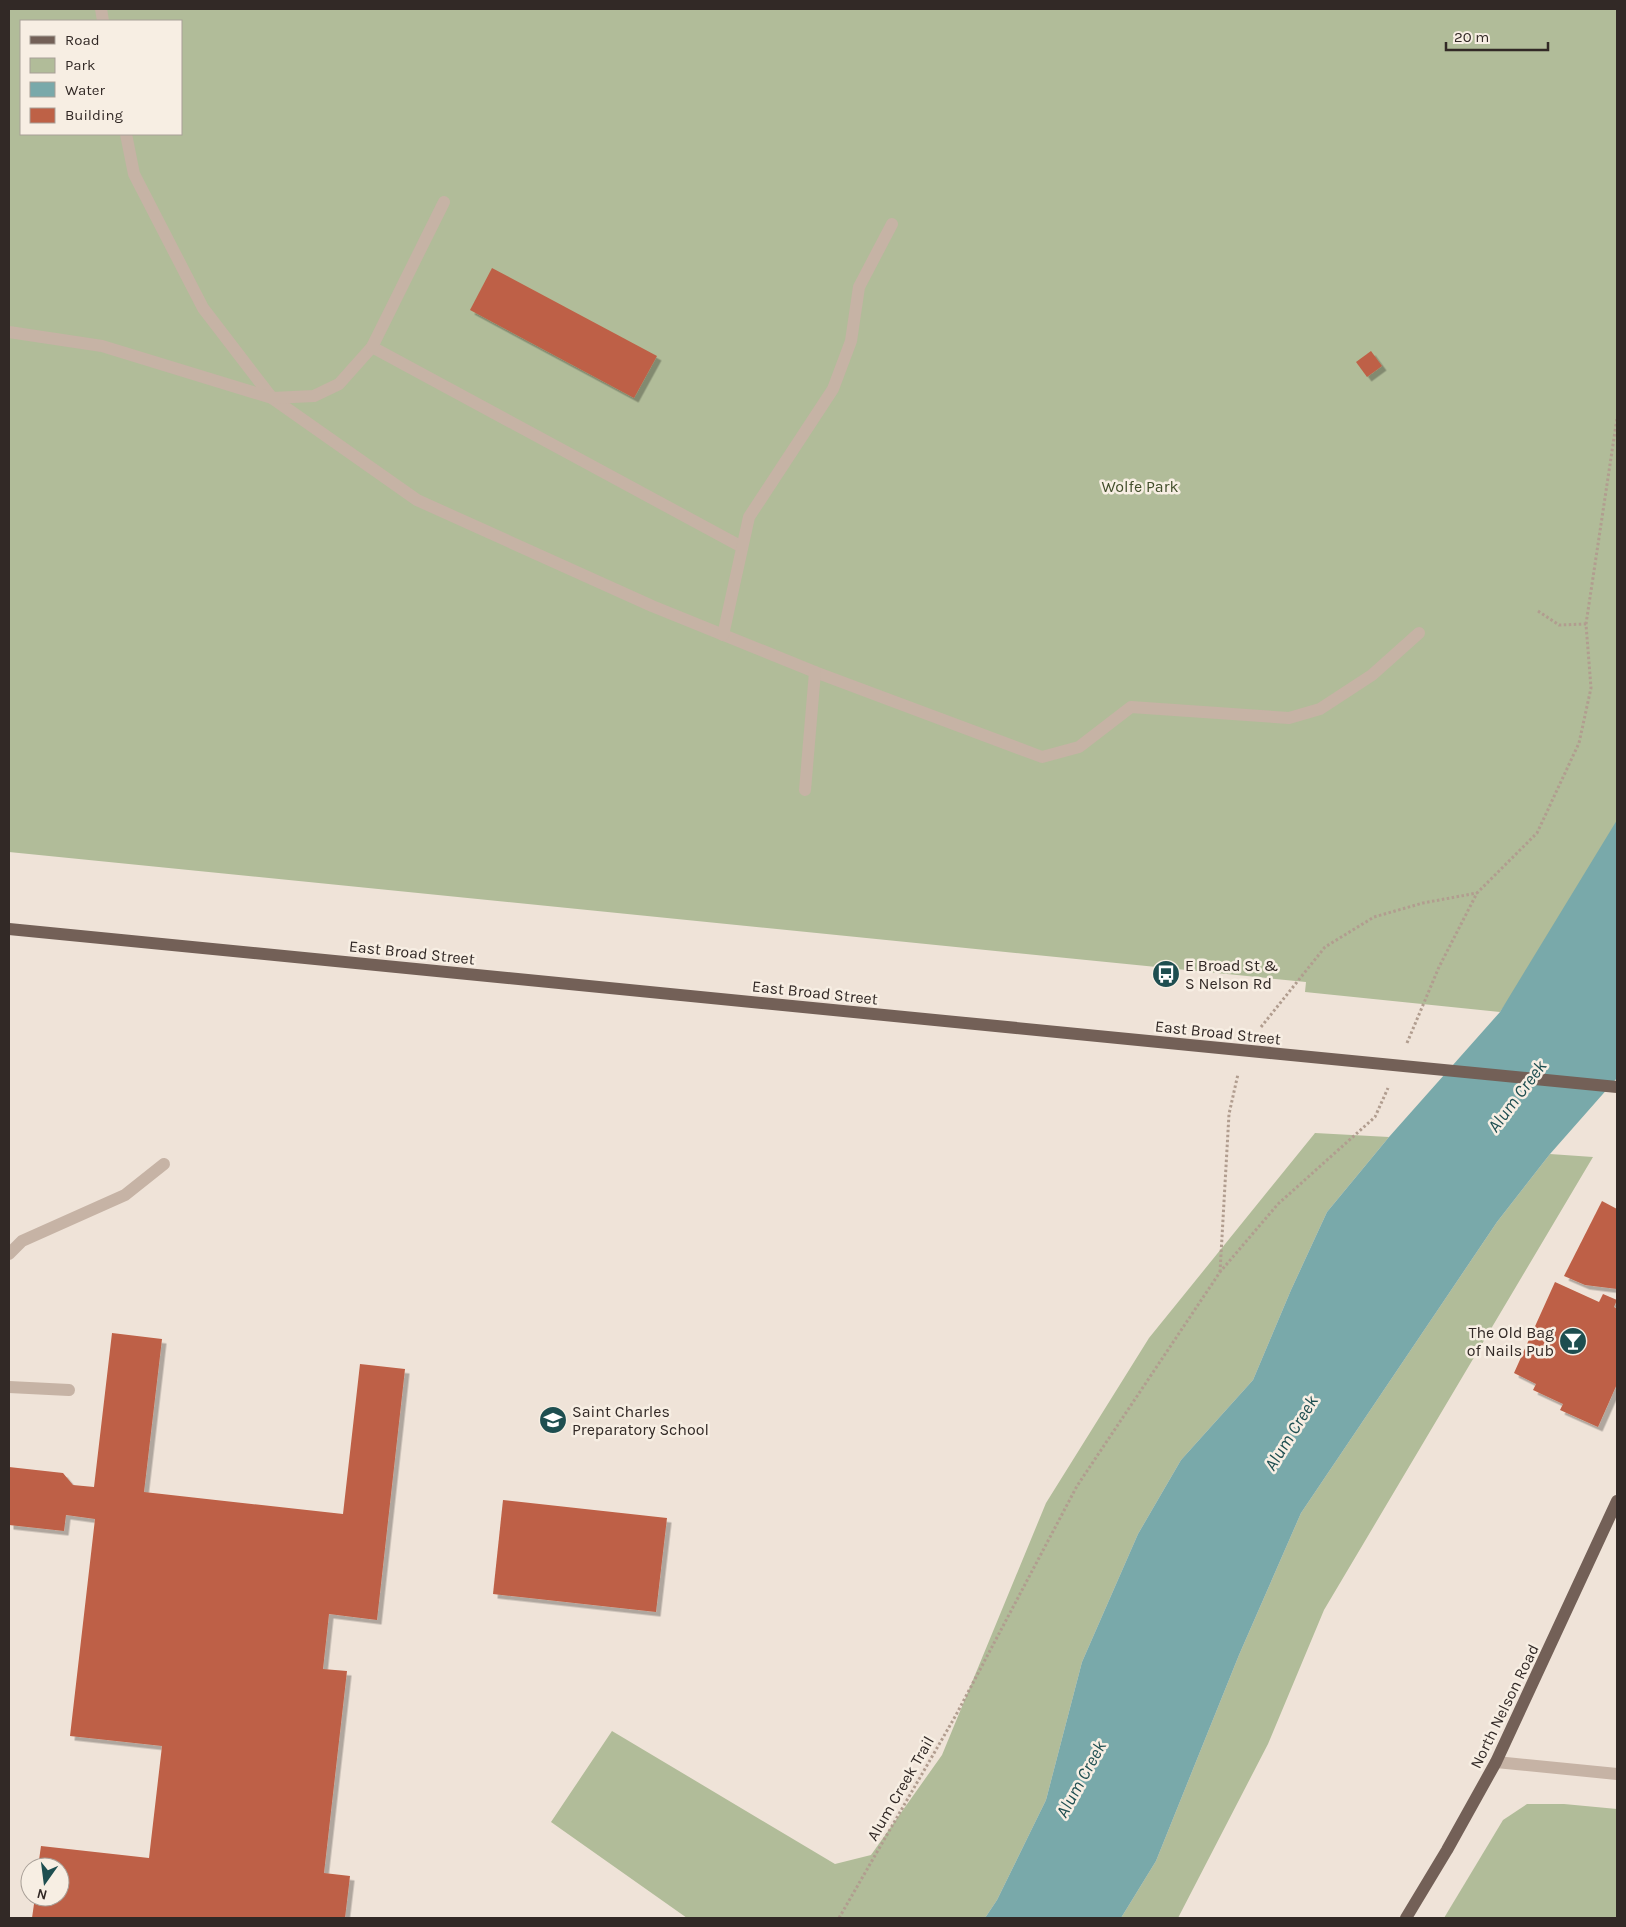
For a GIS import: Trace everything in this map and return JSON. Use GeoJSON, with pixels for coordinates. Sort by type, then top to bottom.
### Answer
{"type":"FeatureCollection","features":[{"type":"Feature","properties":{"kind":"main road","name":"East Broad Street"},"geometry":{"type":"LineString","coordinates":[[9,929],[1617,1087]]}},
{"type":"Feature","properties":{"kind":"main road","name":"North Nelson Road"},"geometry":{"type":"LineString","coordinates":[[1406,1918],[1447,1850],[1496,1762],[1617,1501]]}},
{"type":"Feature","properties":{"kind":"street"},"geometry":{"type":"LineString","coordinates":[[126,135],[134,174],[203,308],[272,398],[417,500],[642,602],[815,672],[1042,757],[1079,747],[1131,707],[1289,718],[1320,709],[1372,675],[1419,633]]}},
{"type":"Feature","properties":{"kind":"street"},"geometry":{"type":"LineString","coordinates":[[9,332],[102,346],[272,398],[314,396],[338,384],[372,347],[444,202]]}},
{"type":"Feature","properties":{"kind":"street"},"geometry":{"type":"LineString","coordinates":[[723,635],[749,517],[833,388],[851,341],[859,287],[892,224]]}},
{"type":"Feature","properties":{"kind":"street"},"geometry":{"type":"LineString","coordinates":[[372,347],[742,547]]}},
{"type":"Feature","properties":{"kind":"street"},"geometry":{"type":"LineString","coordinates":[[805,790],[815,672]]}},
{"type":"Feature","properties":{"kind":"street"},"geometry":{"type":"LineString","coordinates":[[9,1254],[22,1241],[125,1195],[164,1164]]}},
{"type":"Feature","properties":{"kind":"street"},"geometry":{"type":"LineString","coordinates":[[9,1387],[69,1390]]}},
{"type":"Feature","properties":{"kind":"street"},"geometry":{"type":"LineString","coordinates":[[1496,1762],[1617,1774]]}},
{"type":"Feature","properties":{"kind":"path"},"geometry":{"type":"LineString","coordinates":[[1538,611],[1559,625],[1586,624]]}},
{"type":"Feature","properties":{"kind":"path","name":"Alum Creek Trail"},"geometry":{"type":"LineString","coordinates":[[839,1918],[981,1670]]}},
{"type":"Feature","properties":{"kind":"green space","name":"Wolfe Park"},"geometry":{"type":"Polygon","coordinates":[[[9,9],[1617,9],[1617,1013],[1507,1002],[1500,1012],[1305,992],[1306,982],[9,852],[9,9]]]}},
{"type":"Feature","properties":{"kind":"green space"},"geometry":{"type":"Polygon","coordinates":[[[1315,1133],[1389,1137],[1327,1212],[1291,1290],[1253,1380],[1181,1460],[1138,1534],[1082,1662],[1046,1800],[997,1900],[985,1918],[687,1918],[551,1822],[612,1731],[835,1864],[871,1855],[942,1755],[1046,1503],[1149,1338],[1315,1133]]]}},
{"type":"Feature","properties":{"kind":"green space"},"geometry":{"type":"Polygon","coordinates":[[[1550,1154],[1593,1157],[1324,1610],[1268,1744],[1178,1918],[1121,1918],[1156,1861],[1239,1655],[1301,1513],[1497,1222],[1550,1154]]]}},
{"type":"Feature","properties":{"kind":"green space"},"geometry":{"type":"Polygon","coordinates":[[[1527,1804],[1564,1804],[1617,1809],[1617,1918],[1444,1918],[1503,1820],[1527,1804]]]}},
{"type":"Feature","properties":{"kind":"water","name":"Alum Creek"},"geometry":{"type":"Polygon","coordinates":[[[1617,820],[1617,1078],[1550,1154],[1497,1222],[1301,1513],[1239,1655],[1156,1861],[1121,1918],[985,1918],[997,1900],[1046,1800],[1082,1662],[1138,1534],[1181,1460],[1253,1380],[1291,1290],[1327,1212],[1389,1137],[1500,1012],[1617,820]]]}},
{"type":"Feature","properties":{"kind":"building"},"geometry":{"type":"Polygon","coordinates":[[[492,268],[657,356],[634,398],[470,310],[492,268]]]}},
{"type":"Feature","properties":{"kind":"building"},"geometry":{"type":"Polygon","coordinates":[[[1371,351],[1382,366],[1367,377],[1356,362],[1371,351]]]}},
{"type":"Feature","properties":{"kind":"building"},"geometry":{"type":"Polygon","coordinates":[[[1602,1201],[1617,1209],[1617,1289],[1585,1285],[1564,1276],[1602,1201]]]}},
{"type":"Feature","properties":{"kind":"building","name":"The Old Bag of Nails Pub"},"geometry":{"type":"Polygon","coordinates":[[[1555,1282],[1599,1302],[1603,1294],[1617,1300],[1614,1307],[1617,1309],[1617,1384],[1598,1427],[1560,1410],[1563,1404],[1533,1390],[1536,1384],[1514,1373],[1555,1282]]]}},
{"type":"Feature","properties":{"kind":"building"},"geometry":{"type":"Polygon","coordinates":[[[112,1333],[162,1339],[144,1492],[343,1514],[360,1364],[405,1369],[377,1620],[329,1614],[323,1669],[347,1671],[324,1873],[350,1876],[345,1918],[32,1918],[34,1907],[70,1907],[70,1857],[39,1857],[41,1846],[149,1858],[162,1746],[70,1736],[95,1519],[66,1515],[64,1531],[9,1525],[9,1467],[63,1473],[73,1485],[94,1487],[112,1333]]]}},
{"type":"Feature","properties":{"kind":"building"},"geometry":{"type":"Polygon","coordinates":[[[503,1500],[667,1518],[656,1612],[493,1594],[503,1500]]]}},
{"type":"Feature","properties":{"kind":"place","name":"E Broad St & S Nelson Rd"},"geometry":{"type":"Point","coordinates":[1166,974]}},
{"type":"Feature","properties":{"kind":"place","name":"The Old Bag of Nails Pub"},"geometry":{"type":"Point","coordinates":[1573,1341]}},
{"type":"Feature","properties":{"kind":"place","name":"Saint Charles Preparatory School"},"geometry":{"type":"Point","coordinates":[553,1420]}}]}
